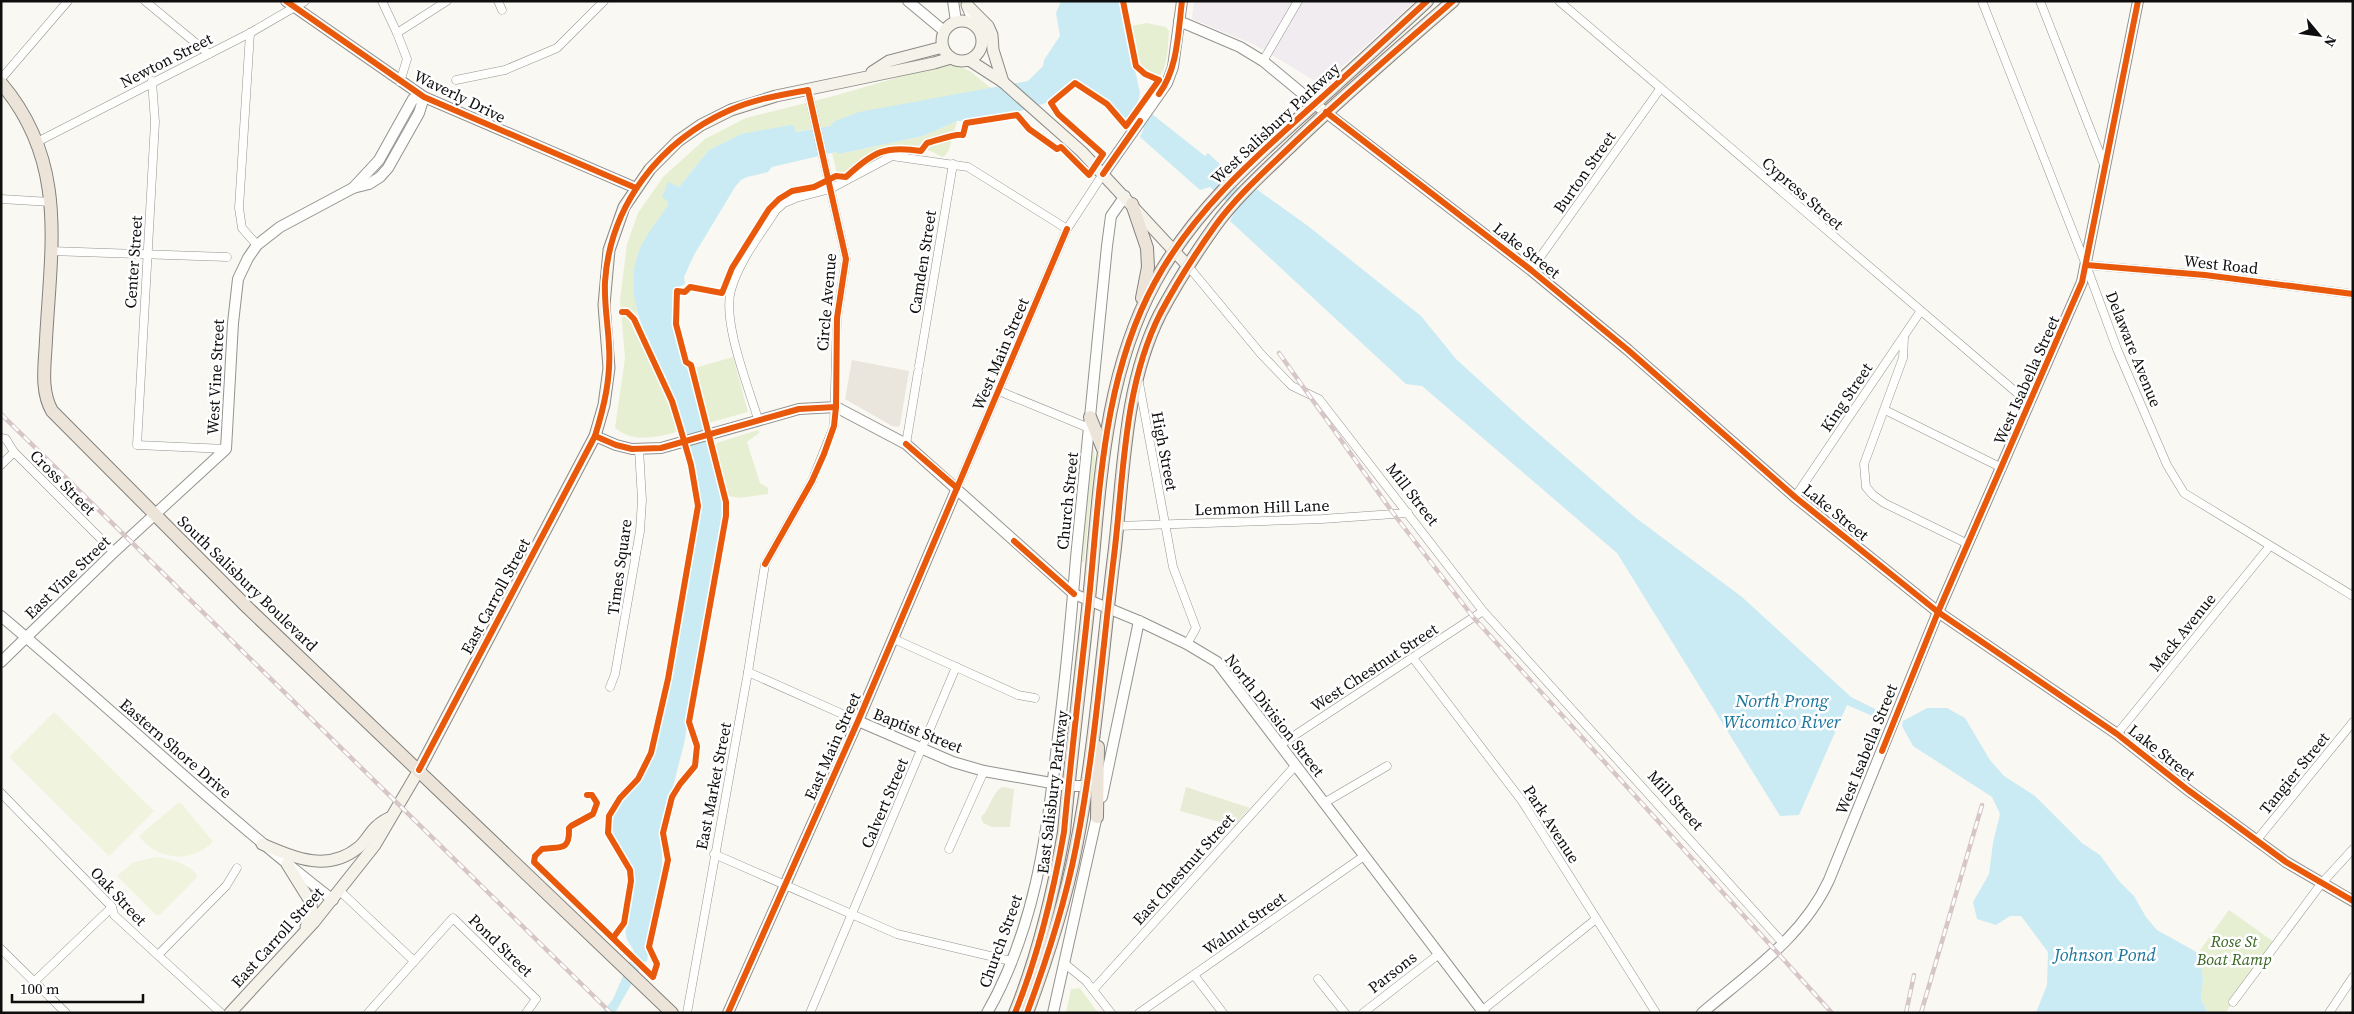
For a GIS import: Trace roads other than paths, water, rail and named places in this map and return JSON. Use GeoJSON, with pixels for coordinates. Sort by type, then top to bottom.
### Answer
{"type":"FeatureCollection","features":[{"type":"Feature","properties":{"kind":"main road","name":"West Salisbury Parkway"},"geometry":{"type":"LineString","coordinates":[[1089,600],[1104,452],[1125,354],[1139,315],[1155,281],[1207,208],[1237,174],[1427,1]]}},
{"type":"Feature","properties":{"kind":"main road","name":"West Salisbury Parkway"},"geometry":{"type":"LineString","coordinates":[[1108,607],[1125,443],[1138,374],[1160,315],[1188,266],[1216,225],[1248,187],[1326,112],[1453,1]]}},
{"type":"Feature","properties":{"kind":"main road"},"geometry":{"type":"LineString","coordinates":[[966,3],[988,26],[992,35],[993,50],[1005,83]]}},
{"type":"Feature","properties":{"kind":"main road"},"geometry":{"type":"LineString","coordinates":[[962,20],[974,23],[983,38],[979,52],[969,60],[951,58],[943,47],[944,30],[956,21],[962,20]]}},
{"type":"Feature","properties":{"kind":"main road","name":"Mill Street"},"geometry":{"type":"LineString","coordinates":[[983,38],[989,62],[1005,83]]}},
{"type":"Feature","properties":{"kind":"main road"},"geometry":{"type":"LineString","coordinates":[[867,76],[889,61],[943,47]]}},
{"type":"Feature","properties":{"kind":"main road","name":"East Carroll Street"},"geometry":{"type":"LineString","coordinates":[[230,1013],[305,932],[336,896],[375,845],[419,770],[595,436],[604,405],[609,368],[604,305],[609,250],[624,207],[636,188],[665,153],[678,141],[708,121],[731,110],[759,100],[951,58]]}},
{"type":"Feature","properties":{"kind":"main road","name":"Mill Street"},"geometry":{"type":"LineString","coordinates":[[969,60],[1005,83],[1103,174],[1188,266]]}},
{"type":"Feature","properties":{"kind":"main road","name":"South Salisbury Boulevard"},"geometry":{"type":"LineString","coordinates":[[1,83],[14,99],[37,142],[45,162],[51,202],[44,369],[45,396],[48,404],[61,422],[90,448],[248,608],[672,1013]]}},
{"type":"Feature","properties":{"kind":"main road"},"geometry":{"type":"LineString","coordinates":[[1129,200],[1146,248],[1148,267],[1139,315]]}},
{"type":"Feature","properties":{"kind":"main road"},"geometry":{"type":"LineString","coordinates":[[1090,422],[1104,452]]}},
{"type":"Feature","properties":{"kind":"main road","name":"East Salisbury Parkway"},"geometry":{"type":"LineString","coordinates":[[1015,1013],[1030,976],[1057,876],[1089,600]]}},
{"type":"Feature","properties":{"kind":"main road","name":"East Salisbury Parkway"},"geometry":{"type":"LineString","coordinates":[[1027,1013],[1056,928],[1069,880],[1098,706],[1108,607]]}},
{"type":"Feature","properties":{"kind":"main road"},"geometry":{"type":"LineString","coordinates":[[1096,817],[1098,799],[1098,706]]}},
{"type":"Feature","properties":{"kind":"main road"},"geometry":{"type":"LineString","coordinates":[[262,844],[296,859],[326,862],[337,859],[358,848],[376,826],[393,815]]}},
{"type":"Feature","properties":{"kind":"main road"},"geometry":{"type":"LineString","coordinates":[[286,864],[310,901],[312,910],[305,932]]}},
{"type":"Feature","properties":{"kind":"street"},"geometry":{"type":"LineString","coordinates":[[1,79],[68,1]]}},
{"type":"Feature","properties":{"kind":"street"},"geometry":{"type":"LineString","coordinates":[[145,1],[209,54]]}},
{"type":"Feature","properties":{"kind":"street","name":"Newton Street"},"geometry":{"type":"LineString","coordinates":[[37,142],[152,81],[250,33],[290,4],[305,1]]}},
{"type":"Feature","properties":{"kind":"street"},"geometry":{"type":"LineString","coordinates":[[382,1],[407,59],[400,82]]}},
{"type":"Feature","properties":{"kind":"street"},"geometry":{"type":"LineString","coordinates":[[397,33],[447,1]]}},
{"type":"Feature","properties":{"kind":"street"},"geometry":{"type":"LineString","coordinates":[[498,1],[502,10]]}},
{"type":"Feature","properties":{"kind":"street"},"geometry":{"type":"LineString","coordinates":[[456,80],[505,70],[557,48],[604,1]]}},
{"type":"Feature","properties":{"kind":"street"},"geometry":{"type":"LineString","coordinates":[[908,1],[944,30]]}},
{"type":"Feature","properties":{"kind":"street"},"geometry":{"type":"LineString","coordinates":[[953,1],[956,21]]}},
{"type":"Feature","properties":{"kind":"street","name":"West Main Street"},"geometry":{"type":"LineString","coordinates":[[957,488],[1000,391],[1067,229],[1166,83],[1172,67],[1182,1]]}},
{"type":"Feature","properties":{"kind":"street"},"geometry":{"type":"LineString","coordinates":[[1263,61],[1298,1]]}},
{"type":"Feature","properties":{"kind":"street","name":"Cypress Street"},"geometry":{"type":"LineString","coordinates":[[1559,1],[1660,90],[2030,404]]}},
{"type":"Feature","properties":{"kind":"street","name":"Delaware Avenue"},"geometry":{"type":"LineString","coordinates":[[1982,1],[2086,265],[2117,350],[2168,466],[2184,493],[2269,547],[2353,596]]}},
{"type":"Feature","properties":{"kind":"street"},"geometry":{"type":"LineString","coordinates":[[2040,1],[2106,168]]}},
{"type":"Feature","properties":{"kind":"street","name":"West Isabella Street"},"geometry":{"type":"LineString","coordinates":[[1702,1013],[1783,944],[1805,922],[1822,896],[1938,612],[2076,300],[2086,265],[2138,1]]}},
{"type":"Feature","properties":{"kind":"street"},"geometry":{"type":"LineString","coordinates":[[966,3],[974,23]]}},
{"type":"Feature","properties":{"kind":"street","name":"Waverly Drive"},"geometry":{"type":"LineString","coordinates":[[290,4],[424,97],[636,188]]}},
{"type":"Feature","properties":{"kind":"street","name":"Lake Street"},"geometry":{"type":"LineString","coordinates":[[1179,21],[1240,47],[1263,61],[1315,104],[1531,270],[1628,350],[1795,497],[1938,612],[2118,734],[2256,841],[2321,884],[2353,901]]}},
{"type":"Feature","properties":{"kind":"street"},"geometry":{"type":"LineString","coordinates":[[250,33],[239,208],[242,228],[257,245]]}},
{"type":"Feature","properties":{"kind":"street","name":"Center Street"},"geometry":{"type":"LineString","coordinates":[[152,81],[155,122],[146,253],[137,445],[226,450]]}},
{"type":"Feature","properties":{"kind":"street","name":"Circle Avenue"},"geometry":{"type":"LineString","coordinates":[[765,564],[812,481],[834,426],[836,407],[837,318],[846,259],[813,120],[808,90]]}},
{"type":"Feature","properties":{"kind":"street","name":"Burton Street"},"geometry":{"type":"LineString","coordinates":[[1531,270],[1660,90]]}},
{"type":"Feature","properties":{"kind":"street","name":"West Vine Street"},"geometry":{"type":"LineString","coordinates":[[155,514],[226,450],[233,323],[238,279],[248,258],[257,245],[280,227],[353,188],[379,160],[413,99],[424,97]]}},
{"type":"Feature","properties":{"kind":"street"},"geometry":{"type":"LineString","coordinates":[[758,419],[731,329],[728,309],[730,291],[738,270],[776,210],[784,203],[830,189],[892,156],[953,164],[968,168],[1067,229]]}},
{"type":"Feature","properties":{"kind":"street","name":"Camden Street"},"geometry":{"type":"LineString","coordinates":[[906,444],[953,164]]}},
{"type":"Feature","properties":{"kind":"street"},"geometry":{"type":"LineString","coordinates":[[1,199],[51,202]]}},
{"type":"Feature","properties":{"kind":"street","name":"Church Street"},"geometry":{"type":"LineString","coordinates":[[987,1013],[1011,961],[1037,882],[1048,823],[1074,594],[1110,219],[1129,200]]}},
{"type":"Feature","properties":{"kind":"street"},"geometry":{"type":"LineString","coordinates":[[50,251],[227,257]]}},
{"type":"Feature","properties":{"kind":"street","name":"West Road"},"geometry":{"type":"LineString","coordinates":[[2086,265],[2205,275],[2353,294]]}},
{"type":"Feature","properties":{"kind":"street","name":"Mill Street"},"geometry":{"type":"LineString","coordinates":[[1188,266],[1261,354],[1287,381],[1299,390],[1314,395],[1324,405],[1483,611],[1783,944]]}},
{"type":"Feature","properties":{"kind":"street","name":"King Street"},"geometry":{"type":"LineString","coordinates":[[1795,497],[1920,312]]}},
{"type":"Feature","properties":{"kind":"street"},"geometry":{"type":"LineString","coordinates":[[1904,337],[1904,358],[1867,455],[1864,478],[1866,487],[1870,493],[1884,504],[1968,544]]}},
{"type":"Feature","properties":{"kind":"street","name":"High Street"},"geometry":{"type":"LineString","coordinates":[[1138,374],[1173,567],[1196,628],[1186,644]]}},
{"type":"Feature","properties":{"kind":"street"},"geometry":{"type":"LineString","coordinates":[[1000,391],[1090,422]]}},
{"type":"Feature","properties":{"kind":"street"},"geometry":{"type":"LineString","coordinates":[[595,436],[616,446],[639,449],[661,448],[758,419],[800,409],[836,407]]}},
{"type":"Feature","properties":{"kind":"street","name":"North Division Street"},"geometry":{"type":"LineString","coordinates":[[836,407],[906,444],[1074,594],[1139,621],[1186,644],[1217,662],[1481,1012]]}},
{"type":"Feature","properties":{"kind":"street"},"geometry":{"type":"LineString","coordinates":[[1885,410],[2002,468]]}},
{"type":"Feature","properties":{"kind":"street","name":"Cross Street"},"geometry":{"type":"LineString","coordinates":[[1,438],[6,439],[14,452],[114,552]]}},
{"type":"Feature","properties":{"kind":"street","name":"Times Square"},"geometry":{"type":"LineString","coordinates":[[610,687],[615,674],[640,532],[642,500],[639,449]]}},
{"type":"Feature","properties":{"kind":"street"},"geometry":{"type":"LineString","coordinates":[[1,465],[14,452]]}},
{"type":"Feature","properties":{"kind":"street","name":"East Main Street"},"geometry":{"type":"LineString","coordinates":[[728,1013],[858,721],[957,488]]}},
{"type":"Feature","properties":{"kind":"street","name":"Lemmon Hill Lane"},"geometry":{"type":"LineString","coordinates":[[1117,526],[1322,519],[1408,513]]}},
{"type":"Feature","properties":{"kind":"street","name":"East Vine Street"},"geometry":{"type":"LineString","coordinates":[[1,662],[155,514]]}},
{"type":"Feature","properties":{"kind":"street","name":"Mack Avenue"},"geometry":{"type":"LineString","coordinates":[[2118,734],[2269,547]]}},
{"type":"Feature","properties":{"kind":"street","name":"East Market Street"},"geometry":{"type":"LineString","coordinates":[[687,1013],[748,672],[765,564]]}},
{"type":"Feature","properties":{"kind":"street","name":"West Chestnut Street"},"geometry":{"type":"LineString","coordinates":[[1280,745],[1483,611]]}},
{"type":"Feature","properties":{"kind":"street","name":"Eastern Shore Drive"},"geometry":{"type":"LineString","coordinates":[[1,616],[262,844],[286,864],[336,896]]}},
{"type":"Feature","properties":{"kind":"street"},"geometry":{"type":"LineString","coordinates":[[1053,1013],[1139,621]]}},
{"type":"Feature","properties":{"kind":"street"},"geometry":{"type":"LineString","coordinates":[[894,638],[1018,695],[1035,698]]}},
{"type":"Feature","properties":{"kind":"street","name":"Park Avenue"},"geometry":{"type":"LineString","coordinates":[[1413,658],[1522,801],[1656,1013]]}},
{"type":"Feature","properties":{"kind":"street","name":"Calvert Street"},"geometry":{"type":"LineString","coordinates":[[810,1013],[956,667]]}},
{"type":"Feature","properties":{"kind":"street","name":"Baptist Street"},"geometry":{"type":"LineString","coordinates":[[748,672],[953,762],[1068,786],[1086,786]]}},
{"type":"Feature","properties":{"kind":"street","name":"Tangier Street"},"geometry":{"type":"LineString","coordinates":[[2256,841],[2353,722]]}},
{"type":"Feature","properties":{"kind":"street","name":"East Chestnut Street"},"geometry":{"type":"LineString","coordinates":[[1093,990],[1295,766]]}},
{"type":"Feature","properties":{"kind":"street"},"geometry":{"type":"LineString","coordinates":[[1324,803],[1388,766]]}},
{"type":"Feature","properties":{"kind":"street"},"geometry":{"type":"LineString","coordinates":[[949,849],[984,770]]}},
{"type":"Feature","properties":{"kind":"street","name":"Oak Street"},"geometry":{"type":"LineString","coordinates":[[1,793],[112,907],[114,915],[221,1013]]}},
{"type":"Feature","properties":{"kind":"street"},"geometry":{"type":"LineString","coordinates":[[2233,1002],[2321,884],[2353,850]]}},
{"type":"Feature","properties":{"kind":"street"},"geometry":{"type":"LineString","coordinates":[[714,854],[910,938],[1011,961]]}},
{"type":"Feature","properties":{"kind":"street","name":"Walnut Street"},"geometry":{"type":"LineString","coordinates":[[1139,1013],[1364,856]]}},
{"type":"Feature","properties":{"kind":"street"},"geometry":{"type":"LineString","coordinates":[[158,955],[226,886],[237,868]]}},
{"type":"Feature","properties":{"kind":"street"},"geometry":{"type":"LineString","coordinates":[[336,896],[414,961],[368,1013]]}},
{"type":"Feature","properties":{"kind":"street"},"geometry":{"type":"LineString","coordinates":[[34,982],[112,907]]}},
{"type":"Feature","properties":{"kind":"street","name":"Pond Street"},"geometry":{"type":"LineString","coordinates":[[414,961],[453,918],[536,999],[526,1013]]}},
{"type":"Feature","properties":{"kind":"street"},"geometry":{"type":"LineString","coordinates":[[1481,1012],[1596,919]]}},
{"type":"Feature","properties":{"kind":"street"},"geometry":{"type":"LineString","coordinates":[[1,948],[66,1013]]}},
{"type":"Feature","properties":{"kind":"street","name":"Parsons"},"geometry":{"type":"LineString","coordinates":[[1363,1013],[1439,954]]}},
{"type":"Feature","properties":{"kind":"street"},"geometry":{"type":"LineString","coordinates":[[1064,963],[1077,972],[1111,1013]]}},
{"type":"Feature","properties":{"kind":"street"},"geometry":{"type":"LineString","coordinates":[[1194,975],[1223,1013]]}},
{"type":"Feature","properties":{"kind":"street"},"geometry":{"type":"LineString","coordinates":[[2329,1013],[2353,976]]}},
{"type":"Feature","properties":{"kind":"street"},"geometry":{"type":"LineString","coordinates":[[1318,979],[1345,1013]]}},
{"type":"Feature","properties":{"kind":"water","name":"North Prong Wicomico River"},"geometry":{"type":"Polygon","coordinates":[[[1061,1],[1120,1],[1140,93],[1138,103],[1205,156],[1208,153],[1224,168],[1220,174],[1249,196],[1255,188],[1308,226],[1421,316],[1456,359],[1525,422],[1636,518],[1742,597],[1851,697],[1885,714],[1882,720],[1847,705],[1799,815],[1780,816],[1617,553],[1422,386],[1406,384],[1230,221],[1236,210],[1210,187],[1200,190],[1140,137],[1144,128],[1130,118],[1127,123],[1112,107],[1076,81],[1049,102],[1017,112],[975,121],[957,121],[923,136],[839,154],[836,152],[772,167],[768,172],[741,180],[694,255],[684,277],[685,284],[677,288],[675,317],[678,341],[685,360],[690,366],[723,498],[722,529],[684,744],[662,829],[662,866],[647,961],[644,962],[615,1013],[602,1013],[613,999],[634,951],[626,935],[627,919],[634,887],[633,871],[613,835],[612,820],[619,803],[642,774],[651,757],[674,665],[701,509],[698,484],[680,422],[667,384],[641,322],[636,307],[634,290],[634,274],[639,250],[646,236],[668,205],[668,201],[662,197],[668,182],[679,187],[709,150],[741,134],[791,125],[794,126],[796,132],[830,126],[835,121],[859,112],[1028,81],[1043,66],[1044,60],[1060,36],[1056,13],[1061,1]]]}},
{"type":"Feature","properties":{"kind":"water","name":"Johnson Pond"},"geometry":{"type":"Polygon","coordinates":[[[1927,708],[1947,708],[1965,718],[1990,760],[2004,776],[2035,796],[2082,843],[2100,855],[2119,881],[2134,896],[2146,917],[2157,930],[2200,954],[2203,980],[2201,999],[2208,1013],[2036,1013],[2047,985],[2048,952],[2021,916],[2010,916],[1996,925],[1977,919],[1973,902],[1989,874],[1993,843],[2000,814],[1992,797],[1913,746],[1902,726],[1903,721],[1927,708]]]}},
{"type":"Feature","properties":{"kind":"railway"},"geometry":{"type":"LineString","coordinates":[[1279,353],[1393,513],[1473,617],[1832,1013]]}},
{"type":"Feature","properties":{"kind":"railway"},"geometry":{"type":"LineString","coordinates":[[1,414],[611,1013]]}},
{"type":"Feature","properties":{"kind":"railway"},"geometry":{"type":"LineString","coordinates":[[1921,1013],[1982,805]]}},
{"type":"Feature","properties":{"kind":"railway"},"geometry":{"type":"LineString","coordinates":[[1906,1013],[1914,975]]}},
{"type":"Feature","properties":{"kind":"park label","name":"Rose St Boat Ramp"},"geometry":{"type":"Point","coordinates":[2234,950]}}]}
